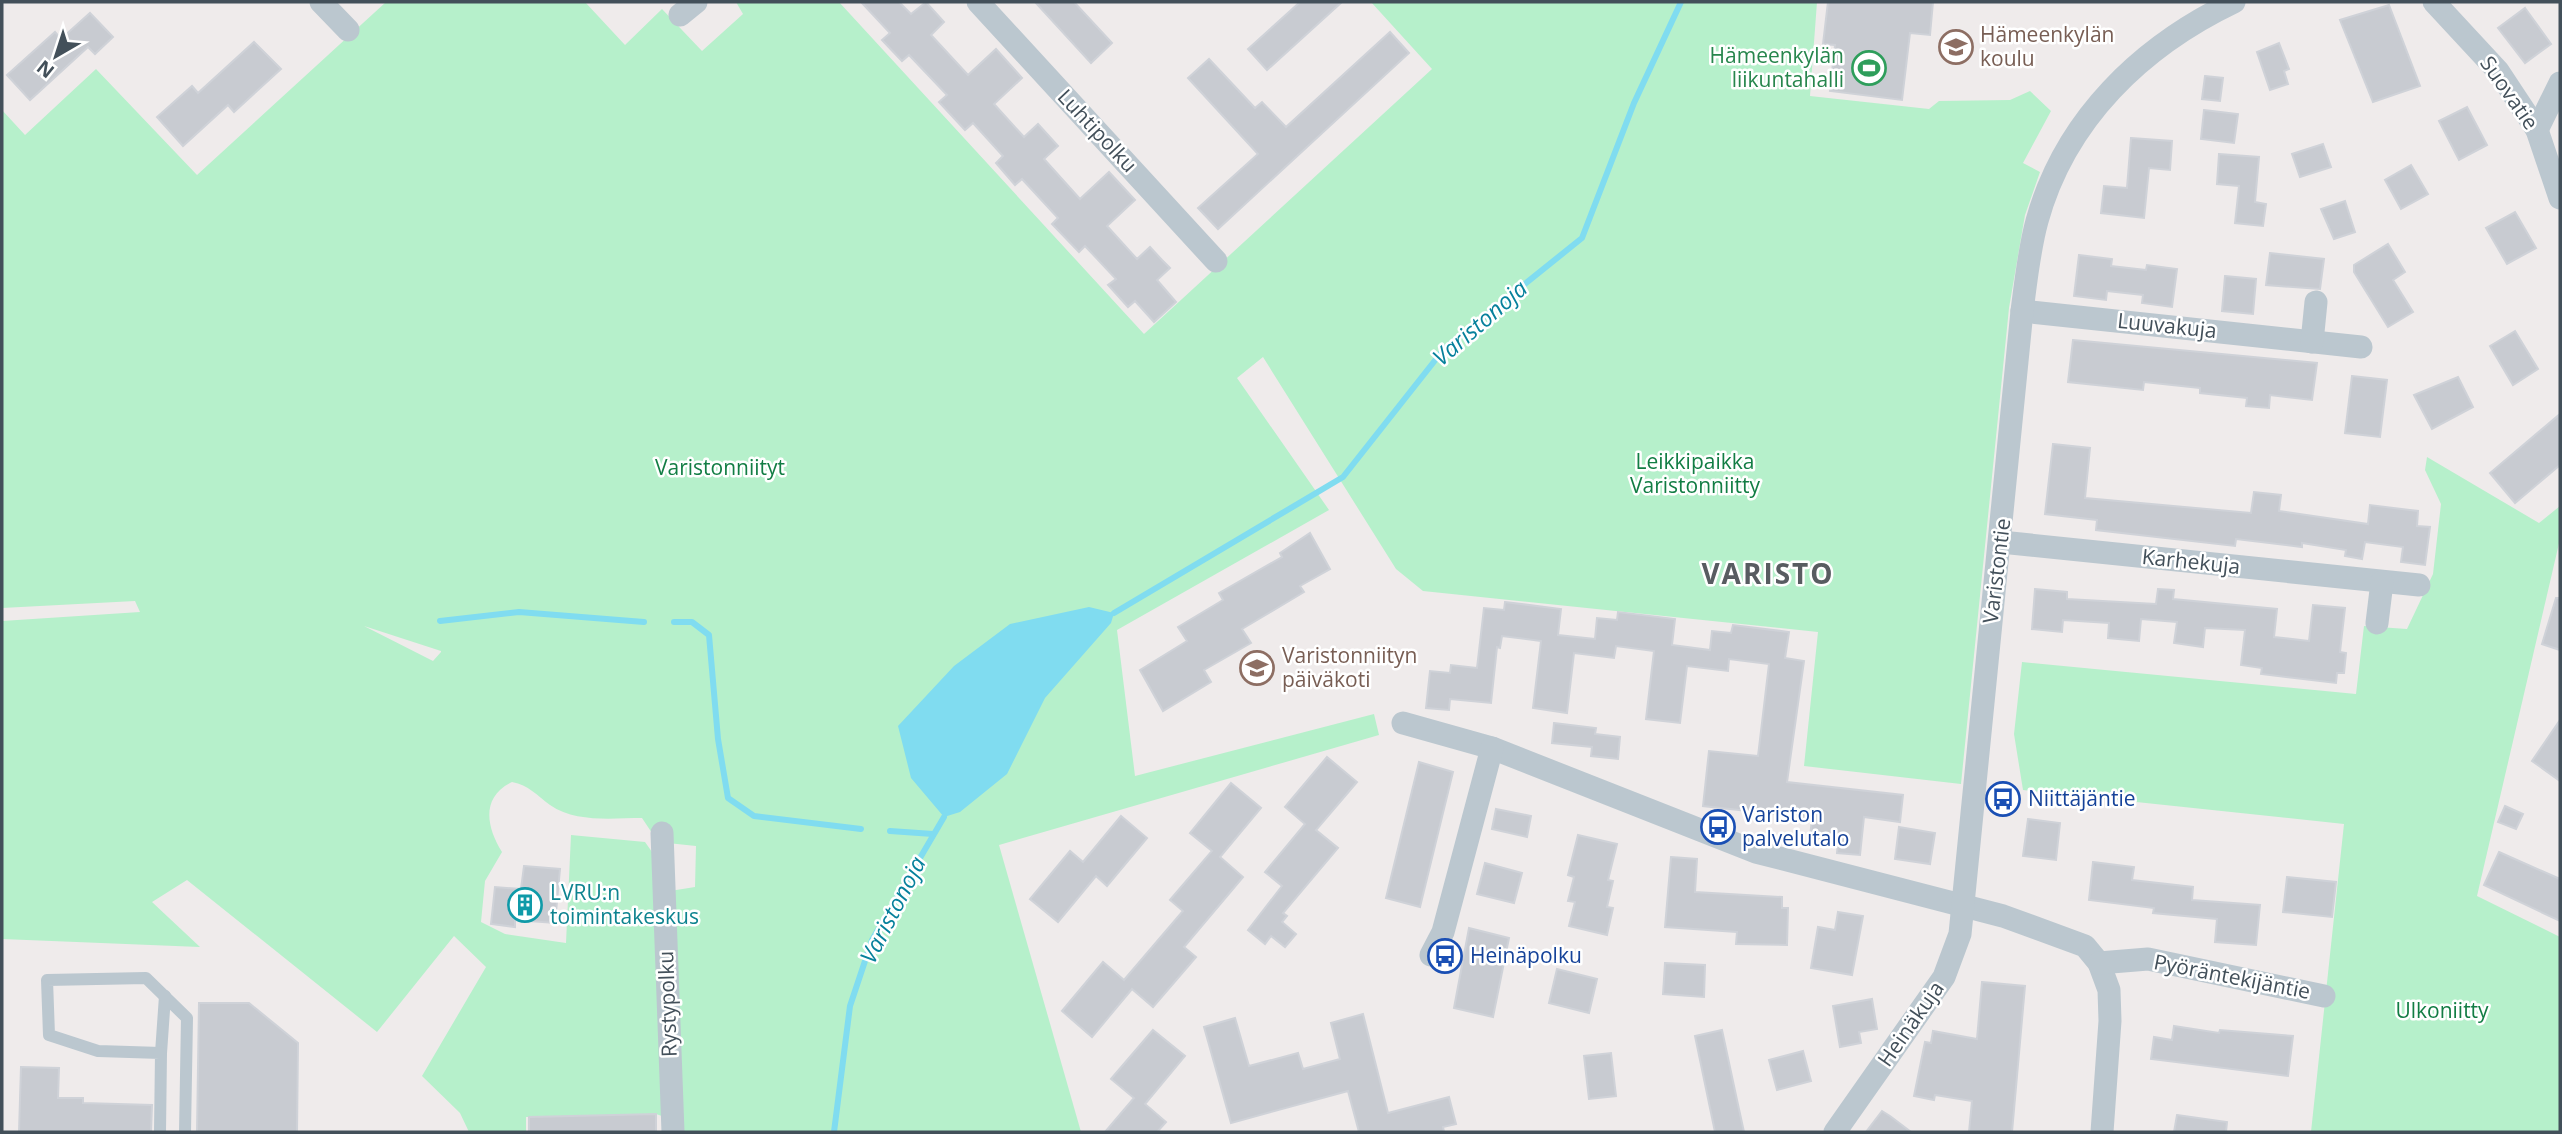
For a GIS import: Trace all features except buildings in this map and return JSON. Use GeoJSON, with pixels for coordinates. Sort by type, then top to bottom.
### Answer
{"type":"FeatureCollection","features":[{"type":"Feature","properties":{"kind":"street"},"geometry":{"type":"LineString","coordinates":[[321,2],[348,30]]}},
{"type":"Feature","properties":{"kind":"street","name":"Luhtipolku"},"geometry":{"type":"LineString","coordinates":[[978,2],[1216,261]]}},
{"type":"Feature","properties":{"kind":"street","name":"Varistontie"},"geometry":{"type":"LineString","coordinates":[[1963,905],[1972,792],[2001,541],[2022,311],[2037,220],[2058,168],[2078,129],[2114,85],[2144,58],[2200,18],[2234,2]]}},
{"type":"Feature","properties":{"kind":"street","name":"Suovatie"},"geometry":{"type":"LineString","coordinates":[[2434,2],[2498,71],[2537,130],[2560,198]]}},
{"type":"Feature","properties":{"kind":"street"},"geometry":{"type":"LineString","coordinates":[[2537,130],[2560,83]]}},
{"type":"Feature","properties":{"kind":"street"},"geometry":{"type":"LineString","coordinates":[[2312,342],[2316,302]]}},
{"type":"Feature","properties":{"kind":"street","name":"Luuvakuja"},"geometry":{"type":"LineString","coordinates":[[2022,311],[2361,347]]}},
{"type":"Feature","properties":{"kind":"street","name":"Karhekuja"},"geometry":{"type":"LineString","coordinates":[[2001,541],[2419,585]]}},
{"type":"Feature","properties":{"kind":"street"},"geometry":{"type":"LineString","coordinates":[[2376,622],[2382,582]]}},
{"type":"Feature","properties":{"kind":"street"},"geometry":{"type":"LineString","coordinates":[[1402,723],[1492,748],[1756,852],[1963,905],[2065,937],[2085,946],[2099,963],[2109,990],[2110,1021],[2102,1132]]}},
{"type":"Feature","properties":{"kind":"street"},"geometry":{"type":"LineString","coordinates":[[1431,956],[1443,932],[1492,748]]}},
{"type":"Feature","properties":{"kind":"street","name":"Rystypolku"},"geometry":{"type":"LineString","coordinates":[[662,833],[673,1132]]}},
{"type":"Feature","properties":{"kind":"street","name":"Heinäkuja"},"geometry":{"type":"LineString","coordinates":[[1835,1132],[1944,976],[1959,934],[1963,905]]}},
{"type":"Feature","properties":{"kind":"street","name":"Pyöräntekijäntie"},"geometry":{"type":"LineString","coordinates":[[2099,963],[2148,959],[2324,996]]}},
{"type":"Feature","properties":{"kind":"lane"},"geometry":{"type":"LineString","coordinates":[[161,1053],[98,1051],[49,1035],[47,980],[146,978],[187,1018],[185,1132]]}},
{"type":"Feature","properties":{"kind":"lane"},"geometry":{"type":"LineString","coordinates":[[160,1132],[165,996]]}},
{"type":"Feature","properties":{"kind":"green space"},"geometry":{"type":"Polygon","coordinates":[[[386,2],[585,2],[625,45],[662,9],[702,51],[743,14],[736,2],[839,2],[1144,334],[1432,69],[1371,2],[1817,2],[1810,96],[1929,109],[1939,101],[2010,100],[2030,91],[2051,111],[2023,163],[2040,172],[2025,215],[2009,308],[1961,784],[1804,766],[1818,632],[1423,591],[1396,569],[1263,357],[1237,378],[1329,510],[1117,630],[1135,776],[1374,714],[1379,735],[999,845],[1081,1132],[680,1132],[670,891],[695,887],[696,846],[658,842],[642,818],[571,815],[550,805],[528,788],[512,782],[495,796],[489,813],[492,832],[502,852],[485,881],[481,922],[505,934],[566,943],[571,835],[645,842],[657,859],[665,1117],[656,1114],[526,1117],[526,1132],[469,1132],[460,1113],[422,1076],[486,967],[454,936],[377,1032],[187,880],[152,902],[200,947],[2,939],[2,621],[140,612],[135,601],[2,608],[2,110],[25,135],[96,69],[197,175],[386,2]],[[364,626],[433,661],[441,651],[364,626]]]}},
{"type":"Feature","properties":{"kind":"green space","name":"Ulkoniitty"},"geometry":{"type":"Polygon","coordinates":[[[2427,457],[2539,523],[2560,506],[2560,539],[2477,896],[2560,937],[2560,1132],[2311,1132],[2344,824],[2023,790],[2014,734],[2022,662],[2356,694],[2364,626],[2407,629],[2433,574],[2441,504],[2425,470],[2427,457]]]}},
{"type":"Feature","properties":{"kind":"water"},"geometry":{"type":"Polygon","coordinates":[[[1089,607],[1114,613],[1111,623],[1045,698],[1007,774],[960,812],[944,817],[911,778],[898,726],[954,666],[1010,624],[1089,607]]]}},
{"type":"Feature","properties":{"kind":"waterway","name":"Varistonoja"},"geometry":{"type":"LineString","coordinates":[[1114,613],[1343,477],[1444,349],[1582,238],[1634,103],[1681,2]]}},
{"type":"Feature","properties":{"kind":"waterway"},"geometry":{"type":"LineString","coordinates":[[440,621],[519,612],[644,622]]}},
{"type":"Feature","properties":{"kind":"waterway"},"geometry":{"type":"LineString","coordinates":[[674,622],[692,622],[709,635],[718,739],[728,798],[754,816],[861,829]]}},
{"type":"Feature","properties":{"kind":"waterway","name":"Varistonoja"},"geometry":{"type":"LineString","coordinates":[[834,1132],[850,1006],[872,940],[944,817]]}},
{"type":"Feature","properties":{"kind":"waterway"},"geometry":{"type":"LineString","coordinates":[[890,831],[933,834]]}},
{"type":"Feature","properties":{"kind":"place","name":"Hämeenkylän koulu"},"geometry":{"type":"Point","coordinates":[1956,47]}},
{"type":"Feature","properties":{"kind":"place","name":"Hämeenkylän liikuntahalli"},"geometry":{"type":"Point","coordinates":[1869,68]}},
{"type":"Feature","properties":{"kind":"place","name":"Varistonniityn päiväkoti"},"geometry":{"type":"Point","coordinates":[1257,668]}},
{"type":"Feature","properties":{"kind":"place","name":"Niittäjäntie"},"geometry":{"type":"Point","coordinates":[2003,799]}},
{"type":"Feature","properties":{"kind":"place","name":"Variston palvelutalo"},"geometry":{"type":"Point","coordinates":[1718,827]}},
{"type":"Feature","properties":{"kind":"place","name":"LVRU:n toimintakeskus"},"geometry":{"type":"Point","coordinates":[525,905]}},
{"type":"Feature","properties":{"kind":"place","name":"Heinäpolku"},"geometry":{"type":"Point","coordinates":[1445,956]}},
{"type":"Feature","properties":{"kind":"district","name":"VARISTO"},"geometry":{"type":"Point","coordinates":[1768,574]}},
{"type":"Feature","properties":{"kind":"park label","name":"Varistonniityt"},"geometry":{"type":"Point","coordinates":[720,468]}},
{"type":"Feature","properties":{"kind":"park label","name":"Leikkipaikka Varistonniitty"},"geometry":{"type":"Point","coordinates":[1695,474]}}]}
